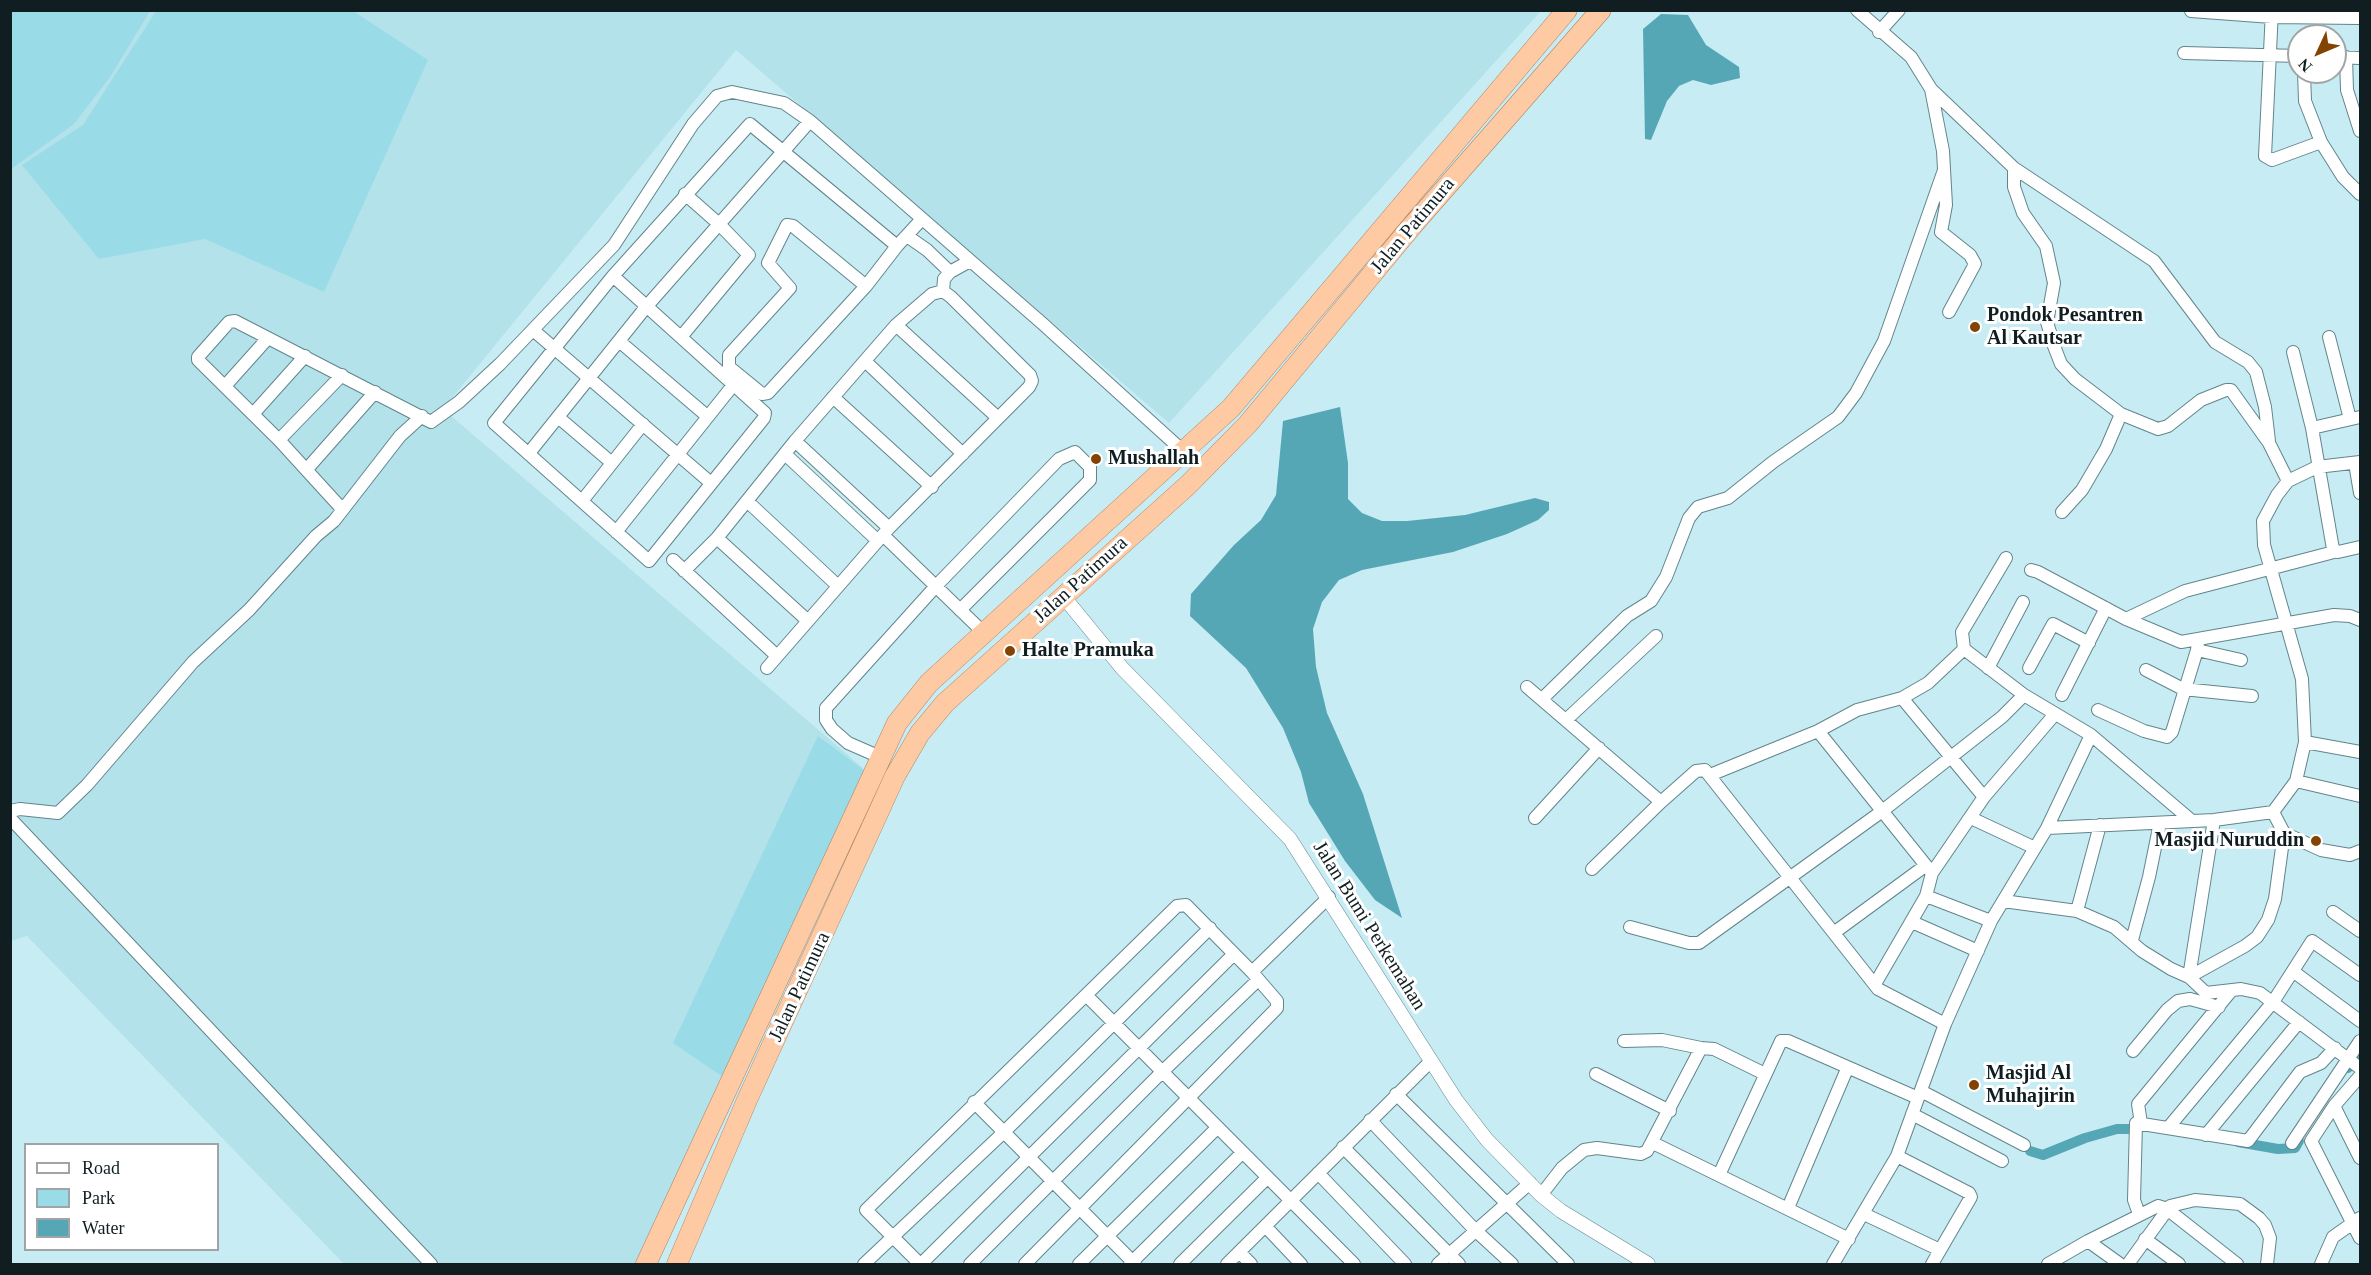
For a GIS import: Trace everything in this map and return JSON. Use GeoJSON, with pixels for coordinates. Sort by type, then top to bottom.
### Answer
{"type":"FeatureCollection","features":[{"type":"Feature","properties":{"kind":"highway","name":"Jalan Patimura"},"geometry":{"type":"LineString","coordinates":[[646,1264],[897,723],[929,683],[1232,408],[1567,10]]}},
{"type":"Feature","properties":{"kind":"highway","name":"Jalan Patimura"},"geometry":{"type":"LineString","coordinates":[[677,1264],[747,1100],[825,934],[895,776],[920,733],[945,703],[1188,485],[1248,424],[1412,226],[1600,10]]}},
{"type":"Feature","properties":{"kind":"highway"},"geometry":{"type":"LineString","coordinates":[[804,925],[825,934]]}},
{"type":"Feature","properties":{"kind":"street"},"geometry":{"type":"LineString","coordinates":[[1857,10],[1879,32],[1911,57],[1931,89],[2014,168],[2154,261],[2216,342],[2248,362],[2260,381],[2269,443]]}},
{"type":"Feature","properties":{"kind":"street"},"geometry":{"type":"LineString","coordinates":[[1879,32],[1899,10]]}},
{"type":"Feature","properties":{"kind":"street"},"geometry":{"type":"LineString","coordinates":[[2191,11],[2345,14],[2361,18]]}},
{"type":"Feature","properties":{"kind":"street"},"geometry":{"type":"LineString","coordinates":[[2272,14],[2266,157],[2272,159],[2321,142]]}},
{"type":"Feature","properties":{"kind":"street"},"geometry":{"type":"LineString","coordinates":[[2184,53],[2287,56]]}},
{"type":"Feature","properties":{"kind":"street"},"geometry":{"type":"LineString","coordinates":[[2305,84],[2306,100],[2321,142],[2343,177],[2361,194]]}},
{"type":"Feature","properties":{"kind":"street"},"geometry":{"type":"LineString","coordinates":[[2346,84],[2361,131]]}},
{"type":"Feature","properties":{"kind":"street"},"geometry":{"type":"LineString","coordinates":[[1931,89],[1944,170],[1946,205],[1942,234],[1970,255],[1975,264],[1949,312]]}},
{"type":"Feature","properties":{"kind":"street"},"geometry":{"type":"LineString","coordinates":[[342,509],[307,469],[198,358],[229,322],[235,321],[431,422],[459,402],[533,330],[614,245],[693,124],[717,96],[732,92],[784,104],[810,121],[1067,345],[1184,452]]}},
{"type":"Feature","properties":{"kind":"street"},"geometry":{"type":"LineString","coordinates":[[529,453],[646,307],[810,121]]}},
{"type":"Feature","properties":{"kind":"street"},"geometry":{"type":"LineString","coordinates":[[614,276],[646,307],[763,409],[765,415],[649,561],[494,422],[614,276],[747,125],[754,126],[897,246]]}},
{"type":"Feature","properties":{"kind":"street"},"geometry":{"type":"LineString","coordinates":[[2014,168],[2014,187],[2023,213],[2046,246],[2054,283],[2047,322],[2057,357],[2074,379],[2121,414],[2163,428],[2201,400],[2229,389],[2243,404],[2269,443],[2288,481]]}},
{"type":"Feature","properties":{"kind":"street"},"geometry":{"type":"LineString","coordinates":[[1542,699],[1627,616],[1651,601],[1666,577],[1689,518],[1698,507],[1728,498],[1773,462],[1838,417],[1856,393],[1884,341],[1944,170]]}},
{"type":"Feature","properties":{"kind":"street"},"geometry":{"type":"LineString","coordinates":[[681,337],[749,257],[719,224],[685,194]]}},
{"type":"Feature","properties":{"kind":"street"},"geometry":{"type":"LineString","coordinates":[[866,286],[794,226],[787,225],[768,264],[790,288],[729,355],[729,367],[766,395],[866,286],[897,246],[922,219]]}},
{"type":"Feature","properties":{"kind":"street"},"geometry":{"type":"LineString","coordinates":[[908,236],[950,272]]}},
{"type":"Feature","properties":{"kind":"street"},"geometry":{"type":"LineString","coordinates":[[943,291],[944,279],[950,272],[970,261]]}},
{"type":"Feature","properties":{"kind":"street"},"geometry":{"type":"LineString","coordinates":[[684,571],[717,538],[795,441],[896,325],[932,294],[943,291]]}},
{"type":"Feature","properties":{"kind":"street"},"geometry":{"type":"LineString","coordinates":[[767,668],[884,535],[1029,387],[1032,378],[943,291]]}},
{"type":"Feature","properties":{"kind":"street"},"geometry":{"type":"LineString","coordinates":[[896,325],[998,418]]}},
{"type":"Feature","properties":{"kind":"street"},"geometry":{"type":"LineString","coordinates":[[533,330],[711,483]]}},
{"type":"Feature","properties":{"kind":"street"},"geometry":{"type":"LineString","coordinates":[[2312,428],[2355,418],[2329,337]]}},
{"type":"Feature","properties":{"kind":"street"},"geometry":{"type":"LineString","coordinates":[[225,386],[268,338]]}},
{"type":"Feature","properties":{"kind":"street"},"geometry":{"type":"LineString","coordinates":[[619,341],[707,416]]}},
{"type":"Feature","properties":{"kind":"street"},"geometry":{"type":"LineString","coordinates":[[2293,352],[2312,428],[2317,467],[2334,552]]}},
{"type":"Feature","properties":{"kind":"street"},"geometry":{"type":"LineString","coordinates":[[253,414],[305,356]]}},
{"type":"Feature","properties":{"kind":"street"},"geometry":{"type":"LineString","coordinates":[[865,361],[963,454]]}},
{"type":"Feature","properties":{"kind":"street"},"geometry":{"type":"LineString","coordinates":[[279,440],[342,375]]}},
{"type":"Feature","properties":{"kind":"street"},"geometry":{"type":"LineString","coordinates":[[616,532],[734,384]]}},
{"type":"Feature","properties":{"kind":"street"},"geometry":{"type":"LineString","coordinates":[[307,469],[375,392]]}},
{"type":"Feature","properties":{"kind":"street"},"geometry":{"type":"LineString","coordinates":[[833,397],[932,486]]}},
{"type":"Feature","properties":{"kind":"street"},"geometry":{"type":"LineString","coordinates":[[2062,512],[2082,490],[2106,449],[2121,414]]}},
{"type":"Feature","properties":{"kind":"street"},"geometry":{"type":"LineString","coordinates":[[10,811],[20,809],[58,813],[87,785],[193,662],[249,610],[316,536],[334,521],[400,436],[422,416]]}},
{"type":"Feature","properties":{"kind":"street"},"geometry":{"type":"LineString","coordinates":[[558,417],[612,463]]}},
{"type":"Feature","properties":{"kind":"street"},"geometry":{"type":"LineString","coordinates":[[582,501],[643,424]]}},
{"type":"Feature","properties":{"kind":"street"},"geometry":{"type":"LineString","coordinates":[[795,441],[884,535],[984,633]]}},
{"type":"Feature","properties":{"kind":"street"},"geometry":{"type":"LineString","coordinates":[[880,756],[848,743],[832,729],[826,720],[826,708],[936,586],[1059,459],[1076,452],[1090,467],[1090,480],[960,610]]}},
{"type":"Feature","properties":{"kind":"street"},"geometry":{"type":"LineString","coordinates":[[785,454],[884,535]]}},
{"type":"Feature","properties":{"kind":"street"},"geometry":{"type":"LineString","coordinates":[[2047,828],[2214,820],[2273,812],[2296,781],[2305,742],[2302,679],[2288,623],[2264,545],[2263,521],[2277,495],[2288,481],[2317,467],[2358,463],[2361,492]]}},
{"type":"Feature","properties":{"kind":"street"},"geometry":{"type":"LineString","coordinates":[[747,501],[838,586]]}},
{"type":"Feature","properties":{"kind":"street"},"geometry":{"type":"LineString","coordinates":[[717,538],[808,621]]}},
{"type":"Feature","properties":{"kind":"street"},"geometry":{"type":"LineString","coordinates":[[2126,619],[2185,591],[2271,566],[2361,547]]}},
{"type":"Feature","properties":{"kind":"street"},"geometry":{"type":"LineString","coordinates":[[2006,558],[1962,632],[1964,649],[2024,695],[2091,735],[2134,769],[2192,821]]}},
{"type":"Feature","properties":{"kind":"street"},"geometry":{"type":"LineString","coordinates":[[673,560],[777,656]]}},
{"type":"Feature","properties":{"kind":"street"},"geometry":{"type":"LineString","coordinates":[[2031,570],[2126,619],[2181,642],[2198,644],[2241,660]]}},
{"type":"Feature","properties":{"kind":"street","name":"Jalan Bumi Perkemahan"},"geometry":{"type":"LineString","coordinates":[[1063,596],[1122,668],[1290,839],[1329,897],[1360,951],[1431,1061],[1487,1140],[1541,1195],[1582,1226],[1646,1264]]}},
{"type":"Feature","properties":{"kind":"street"},"geometry":{"type":"LineString","coordinates":[[1988,668],[2023,602]]}},
{"type":"Feature","properties":{"kind":"street"},"geometry":{"type":"LineString","coordinates":[[2062,695],[2106,608]]}},
{"type":"Feature","properties":{"kind":"street"},"geometry":{"type":"LineString","coordinates":[[2198,644],[2334,615],[2350,616],[2361,620]]}},
{"type":"Feature","properties":{"kind":"street"},"geometry":{"type":"LineString","coordinates":[[2029,668],[2054,624],[2089,642]]}},
{"type":"Feature","properties":{"kind":"street"},"geometry":{"type":"LineString","coordinates":[[1567,719],[1656,636]]}},
{"type":"Feature","properties":{"kind":"street"},"geometry":{"type":"LineString","coordinates":[[2098,711],[2144,731],[2167,737],[2172,732],[2198,644]]}},
{"type":"Feature","properties":{"kind":"street"},"geometry":{"type":"LineString","coordinates":[[1710,775],[1818,731],[1857,710],[1902,698],[1928,683],[1964,649]]}},
{"type":"Feature","properties":{"kind":"street"},"geometry":{"type":"LineString","coordinates":[[2146,670],[2183,689],[2252,696]]}},
{"type":"Feature","properties":{"kind":"street"},"geometry":{"type":"LineString","coordinates":[[1527,687],[1661,802]]}},
{"type":"Feature","properties":{"kind":"street"},"geometry":{"type":"LineString","coordinates":[[1629,927],[1689,944],[1699,943],[1881,812],[2002,717],[2024,695]]}},
{"type":"Feature","properties":{"kind":"street"},"geometry":{"type":"LineString","coordinates":[[1902,698],[1984,797]]}},
{"type":"Feature","properties":{"kind":"street"},"geometry":{"type":"LineString","coordinates":[[1835,932],[1928,870],[1971,818],[1984,797],[2055,714]]}},
{"type":"Feature","properties":{"kind":"street"},"geometry":{"type":"LineString","coordinates":[[1818,731],[1928,870],[1926,896],[1875,984]]}},
{"type":"Feature","properties":{"kind":"street"},"geometry":{"type":"LineString","coordinates":[[1833,1264],[1897,1156],[1945,1024],[1991,921],[2047,828],[2091,735]]}},
{"type":"Feature","properties":{"kind":"street"},"geometry":{"type":"LineString","coordinates":[[2305,742],[2361,752]]}},
{"type":"Feature","properties":{"kind":"street"},"geometry":{"type":"LineString","coordinates":[[1535,818],[1599,748]]}},
{"type":"Feature","properties":{"kind":"street"},"geometry":{"type":"LineString","coordinates":[[1592,869],[1661,802],[1701,769],[1710,775],[1878,989],[1945,1024]]}},
{"type":"Feature","properties":{"kind":"street"},"geometry":{"type":"LineString","coordinates":[[2296,781],[2361,796]]}},
{"type":"Feature","properties":{"kind":"street"},"geometry":{"type":"LineString","coordinates":[[2189,977],[2245,946],[2257,937],[2264,927],[2275,899],[2284,833],[2273,812]]}},
{"type":"Feature","properties":{"kind":"street"},"geometry":{"type":"LineString","coordinates":[[10,818],[430,1264]]}},
{"type":"Feature","properties":{"kind":"street"},"geometry":{"type":"LineString","coordinates":[[1971,818],[2035,848]]}},
{"type":"Feature","properties":{"kind":"street"},"geometry":{"type":"LineString","coordinates":[[2189,977],[2214,820]]}},
{"type":"Feature","properties":{"kind":"street"},"geometry":{"type":"LineString","coordinates":[[2132,940],[2149,877],[2160,822]]}},
{"type":"Feature","properties":{"kind":"street"},"geometry":{"type":"LineString","coordinates":[[2077,911],[2100,825]]}},
{"type":"Feature","properties":{"kind":"street"},"geometry":{"type":"LineString","coordinates":[[2284,833],[2321,850],[2346,855],[2361,851]]}},
{"type":"Feature","properties":{"kind":"street"},"geometry":{"type":"LineString","coordinates":[[1926,896],[1991,921]]}},
{"type":"Feature","properties":{"kind":"street"},"geometry":{"type":"LineString","coordinates":[[970,1264],[1162,1072],[1329,897]]}},
{"type":"Feature","properties":{"kind":"street"},"geometry":{"type":"LineString","coordinates":[[2003,901],[2077,911],[2114,927],[2132,940],[2142,951],[2189,977],[2206,993],[2251,990],[2264,994],[2355,1062]]}},
{"type":"Feature","properties":{"kind":"street"},"geometry":{"type":"LineString","coordinates":[[1025,1264],[1190,1100],[1277,1008],[1276,1001],[1255,976],[1210,928],[1190,908],[1180,904],[1087,996],[974,1102],[866,1210],[920,1264],[1234,954]]}},
{"type":"Feature","properties":{"kind":"street"},"geometry":{"type":"LineString","coordinates":[[2333,912],[2361,931]]}},
{"type":"Feature","properties":{"kind":"street"},"geometry":{"type":"LineString","coordinates":[[1912,922],[1978,951]]}},
{"type":"Feature","properties":{"kind":"street"},"geometry":{"type":"LineString","coordinates":[[864,1264],[1004,1132],[1210,928]]}},
{"type":"Feature","properties":{"kind":"street"},"geometry":{"type":"LineString","coordinates":[[2168,1128],[2273,1002],[2312,941],[2361,975]]}},
{"type":"Feature","properties":{"kind":"street"},"geometry":{"type":"LineString","coordinates":[[2294,972],[2361,1021]]}},
{"type":"Feature","properties":{"kind":"street"},"geometry":{"type":"LineString","coordinates":[[2141,1123],[2138,1104],[2231,991]]}},
{"type":"Feature","properties":{"kind":"street"},"geometry":{"type":"LineString","coordinates":[[1087,996],[1354,1264]]}},
{"type":"Feature","properties":{"kind":"street"},"geometry":{"type":"LineString","coordinates":[[2133,1051],[2167,1010],[2178,1001],[2190,999],[2219,1007]]}},
{"type":"Feature","properties":{"kind":"street"},"geometry":{"type":"LineString","coordinates":[[2206,1135],[2299,1022]]}},
{"type":"Feature","properties":{"kind":"street"},"geometry":{"type":"LineString","coordinates":[[1624,1041],[1662,1040],[1714,1049],[1766,1074]]}},
{"type":"Feature","properties":{"kind":"street"},"geometry":{"type":"LineString","coordinates":[[1719,1174],[1779,1042],[1785,1041],[1848,1069],[1920,1094],[2024,1145]]}},
{"type":"Feature","properties":{"kind":"street"},"geometry":{"type":"LineString","coordinates":[[2292,1143],[2355,1062],[2361,1041]]}},
{"type":"Feature","properties":{"kind":"street"},"geometry":{"type":"LineString","coordinates":[[1541,1195],[1562,1168],[1584,1150],[1591,1148],[1641,1154],[1653,1143],[1701,1048]]}},
{"type":"Feature","properties":{"kind":"street"},"geometry":{"type":"LineString","coordinates":[[2139,1214],[2134,1200],[2134,1126],[2137,1122],[2206,1135],[2250,1140],[2300,1072],[2321,1063],[2335,1048]]}},
{"type":"Feature","properties":{"kind":"street"},"geometry":{"type":"LineString","coordinates":[[1227,1264],[1431,1061]]}},
{"type":"Feature","properties":{"kind":"street"},"geometry":{"type":"LineString","coordinates":[[1788,1208],[1848,1069]]}},
{"type":"Feature","properties":{"kind":"street"},"geometry":{"type":"LineString","coordinates":[[1596,1074],[1670,1111]]}},
{"type":"Feature","properties":{"kind":"street"},"geometry":{"type":"LineString","coordinates":[[2361,1076],[2334,1106],[2311,1143],[2356,1220],[2361,1238]]}},
{"type":"Feature","properties":{"kind":"street"},"geometry":{"type":"LineString","coordinates":[[1396,1094],[1568,1264]]}},
{"type":"Feature","properties":{"kind":"street"},"geometry":{"type":"LineString","coordinates":[[974,1102],[1108,1236],[1132,1264],[1242,1153]]}},
{"type":"Feature","properties":{"kind":"street"},"geometry":{"type":"LineString","coordinates":[[2334,1106],[2361,1158]]}},
{"type":"Feature","properties":{"kind":"street"},"geometry":{"type":"LineString","coordinates":[[1912,1114],[2002,1161]]}},
{"type":"Feature","properties":{"kind":"street"},"geometry":{"type":"LineString","coordinates":[[1370,1120],[1475,1230],[1512,1264]]}},
{"type":"Feature","properties":{"kind":"street"},"geometry":{"type":"LineString","coordinates":[[1079,1264],[1217,1128]]}},
{"type":"Feature","properties":{"kind":"street"},"geometry":{"type":"LineString","coordinates":[[1653,1143],[1849,1239]]}},
{"type":"Feature","properties":{"kind":"street"},"geometry":{"type":"LineString","coordinates":[[1343,1148],[1459,1264]]}},
{"type":"Feature","properties":{"kind":"street"},"geometry":{"type":"LineString","coordinates":[[1897,1156],[1969,1193],[1971,1197],[1932,1264]]}},
{"type":"Feature","properties":{"kind":"street"},"geometry":{"type":"LineString","coordinates":[[1318,1173],[1405,1264]]}},
{"type":"Feature","properties":{"kind":"street"},"geometry":{"type":"LineString","coordinates":[[1180,1264],[1267,1178]]}},
{"type":"Feature","properties":{"kind":"street"},"geometry":{"type":"LineString","coordinates":[[1438,1264],[1530,1183]]}},
{"type":"Feature","properties":{"kind":"street"},"geometry":{"type":"LineString","coordinates":[[2128,1264],[2167,1209],[2175,1202],[2195,1200],[2245,1206],[2259,1218],[2268,1232],[2270,1244],[2267,1264]]}},
{"type":"Feature","properties":{"kind":"street"},"geometry":{"type":"LineString","coordinates":[[2055,1263],[2088,1241],[2154,1206],[2167,1209],[2237,1264]]}},
{"type":"Feature","properties":{"kind":"street"},"geometry":{"type":"LineString","coordinates":[[1864,1214],[1940,1250]]}},
{"type":"Feature","properties":{"kind":"street"},"geometry":{"type":"LineString","coordinates":[[2321,1264],[2333,1237],[2356,1220]]}},
{"type":"Feature","properties":{"kind":"street"},"geometry":{"type":"LineString","coordinates":[[1266,1227],[1301,1264]]}},
{"type":"Feature","properties":{"kind":"street"},"geometry":{"type":"LineString","coordinates":[[2145,1239],[2179,1264]]}},
{"type":"Feature","properties":{"kind":"street"},"geometry":{"type":"LineString","coordinates":[[2088,1241],[2120,1264]]}},
{"type":"Feature","properties":{"kind":"street"},"geometry":{"type":"LineString","coordinates":[[2325,1251],[2333,1264]]}},
{"type":"Feature","properties":{"kind":"street"},"geometry":{"type":"LineString","coordinates":[[1239,1252],[1251,1264]]}},
{"type":"Feature","properties":{"kind":"shaded area"},"geometry":{"type":"Polygon","coordinates":[[[10,11],[1541,11],[1169,423],[736,50],[443,409],[870,774],[641,1264],[344,1264],[27,936],[11,941],[10,11]]]}},
{"type":"Feature","properties":{"kind":"green space"},"geometry":{"type":"Polygon","coordinates":[[[11,10],[150,11],[110,77],[74,124],[11,169],[11,10]]]}},
{"type":"Feature","properties":{"kind":"green space"},"geometry":{"type":"Polygon","coordinates":[[[156,11],[353,11],[428,60],[324,292],[205,239],[99,259],[22,165],[83,125],[156,11]]]}},
{"type":"Feature","properties":{"kind":"green space"},"geometry":{"type":"Polygon","coordinates":[[[818,736],[869,774],[726,1079],[673,1043],[818,736]]]}},
{"type":"Feature","properties":{"kind":"water"},"geometry":{"type":"Polygon","coordinates":[[[1661,14],[1688,15],[1706,45],[1739,67],[1740,78],[1711,85],[1693,80],[1679,86],[1667,101],[1651,140],[1645,139],[1643,29],[1661,14]]]}},
{"type":"Feature","properties":{"kind":"water"},"geometry":{"type":"Polygon","coordinates":[[[1340,407],[1348,463],[1348,499],[1362,513],[1382,521],[1407,521],[1465,515],[1535,498],[1549,502],[1549,510],[1538,520],[1507,534],[1453,552],[1362,570],[1339,580],[1322,602],[1313,629],[1316,667],[1327,713],[1363,794],[1402,918],[1375,900],[1345,861],[1309,803],[1301,772],[1283,728],[1246,668],[1190,616],[1191,594],[1234,545],[1261,520],[1276,495],[1283,421],[1340,407]]]}},
{"type":"Feature","properties":{"kind":"waterway"},"geometry":{"type":"LineString","coordinates":[[2348,1068],[2360,1052]]}},
{"type":"Feature","properties":{"kind":"waterway"},"geometry":{"type":"LineString","coordinates":[[2030,1151],[2043,1155],[2085,1138],[2117,1129],[2131,1129]]}},
{"type":"Feature","properties":{"kind":"waterway"},"geometry":{"type":"LineString","coordinates":[[2238,1142],[2278,1149],[2295,1148],[2299,1141]]}},
{"type":"Feature","properties":{"kind":"place","name":"Pondok Pesantren Al Kautsar"},"geometry":{"type":"Point","coordinates":[1975,327]}},
{"type":"Feature","properties":{"kind":"place","name":"Mushallah"},"geometry":{"type":"Point","coordinates":[1096,459]}},
{"type":"Feature","properties":{"kind":"place","name":"Halte Pramuka"},"geometry":{"type":"Point","coordinates":[1010,651]}},
{"type":"Feature","properties":{"kind":"place","name":"Masjid Nuruddin"},"geometry":{"type":"Point","coordinates":[2316,841]}},
{"type":"Feature","properties":{"kind":"place","name":"Masjid Al Muhajirin"},"geometry":{"type":"Point","coordinates":[1974,1085]}}]}
